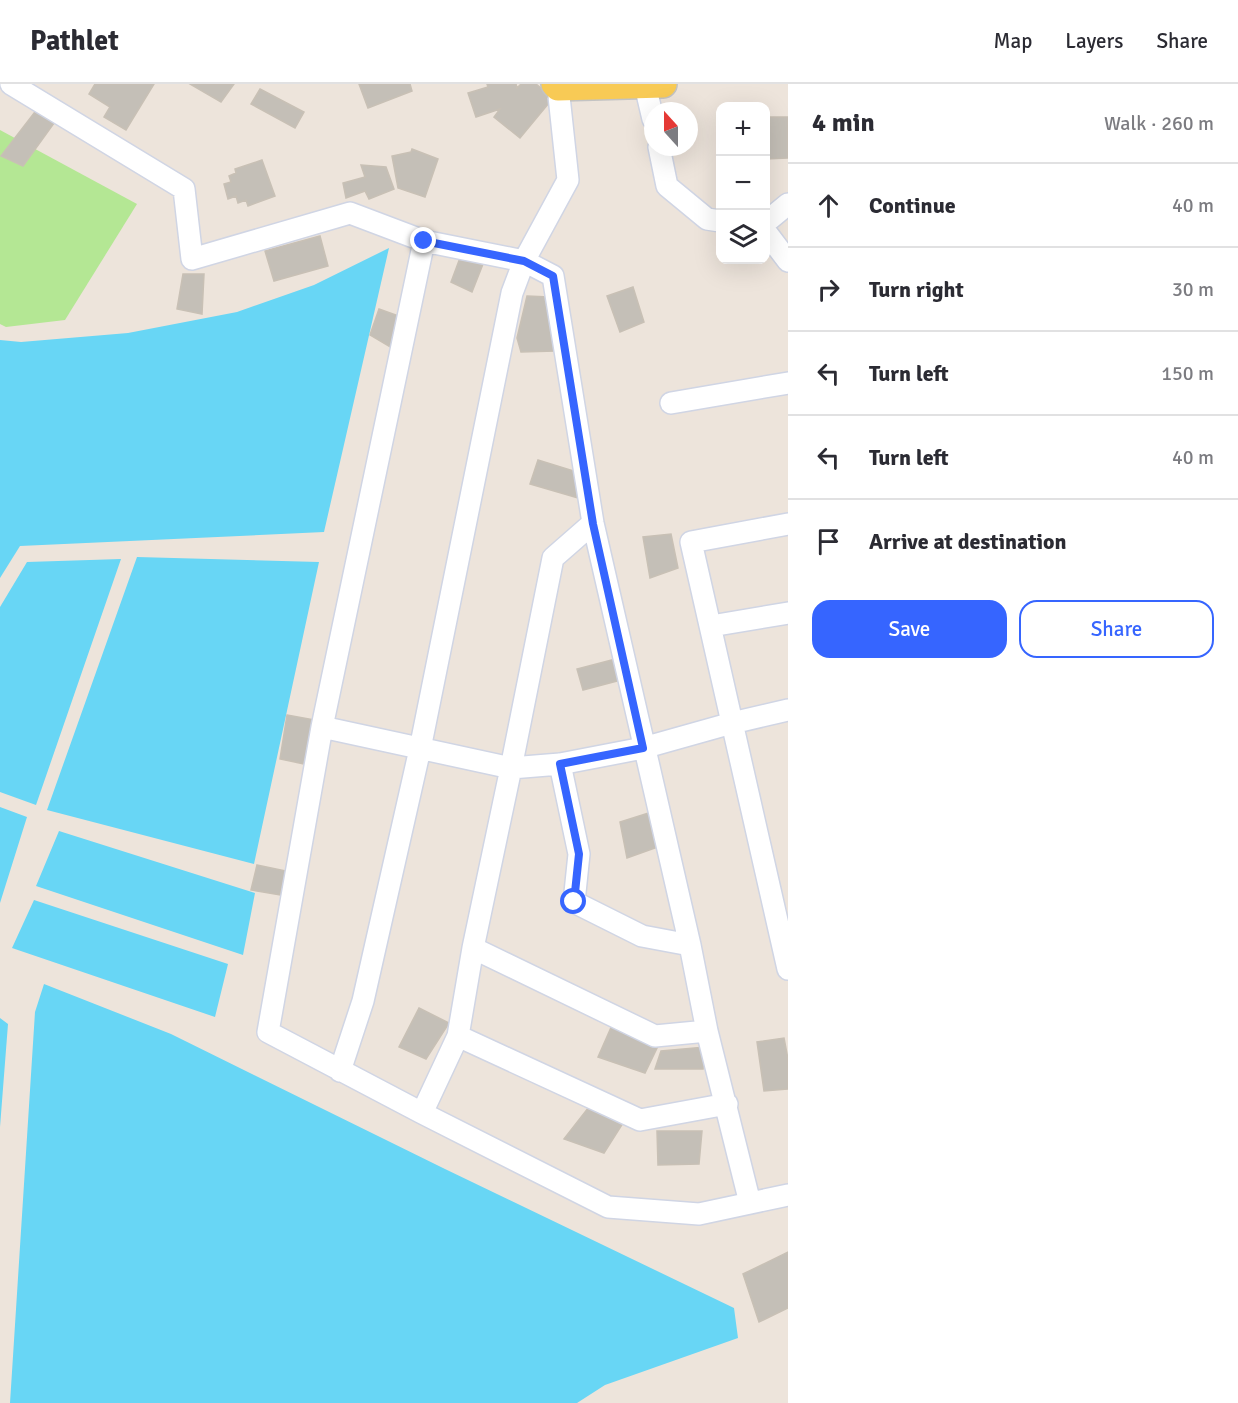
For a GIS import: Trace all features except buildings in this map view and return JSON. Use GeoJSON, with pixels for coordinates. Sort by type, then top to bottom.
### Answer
{"type":"FeatureCollection","features":[{"type":"Feature","properties":{"kind":"main road"},"geometry":{"type":"LineString","coordinates":[[556,85],[663,84]]}},
{"type":"Feature","properties":{"kind":"street"},"geometry":{"type":"LineString","coordinates":[[11,84],[184,189],[192,259],[350,213],[424,241],[524,261],[553,276],[593,524],[690,945],[707,1031],[750,1203]]}},
{"type":"Feature","properties":{"kind":"street"},"geometry":{"type":"LineString","coordinates":[[340,1071],[363,1001],[420,749],[512,293],[524,261],[568,180],[556,85]]}},
{"type":"Feature","properties":{"kind":"street"},"geometry":{"type":"LineString","coordinates":[[645,85],[649,102]]}},
{"type":"Feature","properties":{"kind":"street"},"geometry":{"type":"LineString","coordinates":[[661,156],[668,186],[707,219],[716,220]]}},
{"type":"Feature","properties":{"kind":"street"},"geometry":{"type":"LineString","coordinates":[[770,218],[788,204]]}},
{"type":"Feature","properties":{"kind":"street"},"geometry":{"type":"LineString","coordinates":[[770,238],[788,261]]}},
{"type":"Feature","properties":{"kind":"street"},"geometry":{"type":"LineString","coordinates":[[424,241],[322,727],[268,1032],[608,1207],[699,1214],[788,1195]]}},
{"type":"Feature","properties":{"kind":"street"},"geometry":{"type":"LineString","coordinates":[[671,403],[788,382]]}},
{"type":"Feature","properties":{"kind":"street"},"geometry":{"type":"LineString","coordinates":[[422,1113],[458,1036],[473,948],[553,558],[593,524]]}},
{"type":"Feature","properties":{"kind":"street"},"geometry":{"type":"LineString","coordinates":[[788,524],[691,542],[788,969]]}},
{"type":"Feature","properties":{"kind":"street"},"geometry":{"type":"LineString","coordinates":[[711,626],[788,613]]}},
{"type":"Feature","properties":{"kind":"street"},"geometry":{"type":"LineString","coordinates":[[322,727],[511,768],[560,764],[643,748],[788,710]]}},
{"type":"Feature","properties":{"kind":"street"},"geometry":{"type":"LineString","coordinates":[[560,764],[579,854],[574,902],[642,936],[690,945]]}},
{"type":"Feature","properties":{"kind":"street"},"geometry":{"type":"LineString","coordinates":[[473,948],[655,1036],[707,1031]]}},
{"type":"Feature","properties":{"kind":"street"},"geometry":{"type":"LineString","coordinates":[[458,1036],[640,1120],[727,1104]]}},
{"type":"Feature","properties":{"kind":"green space"},"geometry":{"type":"Polygon","coordinates":[[[0,130],[137,204],[65,320],[6,327],[0,324],[0,130]]]}},
{"type":"Feature","properties":{"kind":"water"},"geometry":{"type":"Polygon","coordinates":[[[389,248],[324,532],[20,546],[0,578],[0,340],[21,342],[128,333],[237,312],[314,285],[389,248]]]}},
{"type":"Feature","properties":{"kind":"water"},"geometry":{"type":"Polygon","coordinates":[[[137,557],[319,562],[254,864],[47,810],[137,557]]]}},
{"type":"Feature","properties":{"kind":"water"},"geometry":{"type":"Polygon","coordinates":[[[121,559],[36,805],[0,792],[0,607],[27,562],[121,559]]]}},
{"type":"Feature","properties":{"kind":"water"},"geometry":{"type":"Polygon","coordinates":[[[0,807],[27,817],[0,903],[0,807]]]}},
{"type":"Feature","properties":{"kind":"water"},"geometry":{"type":"Polygon","coordinates":[[[59,831],[255,893],[243,955],[36,886],[59,831]]]}},
{"type":"Feature","properties":{"kind":"water"},"geometry":{"type":"Polygon","coordinates":[[[34,900],[228,964],[215,1017],[12,948],[34,900]]]}},
{"type":"Feature","properties":{"kind":"water"},"geometry":{"type":"Polygon","coordinates":[[[44,984],[171,1034],[734,1308],[738,1338],[605,1385],[577,1403],[10,1403],[35,1012],[44,984]]]}},
{"type":"Feature","properties":{"kind":"water"},"geometry":{"type":"Polygon","coordinates":[[[0,1018],[8,1024],[0,1127],[0,1018]]]}},
{"type":"Feature","properties":{"kind":"route"},"geometry":{"type":"LineString","coordinates":[[424,241],[524,261],[553,276],[593,524],[643,748],[560,764],[579,854],[574,902]]}}]}
